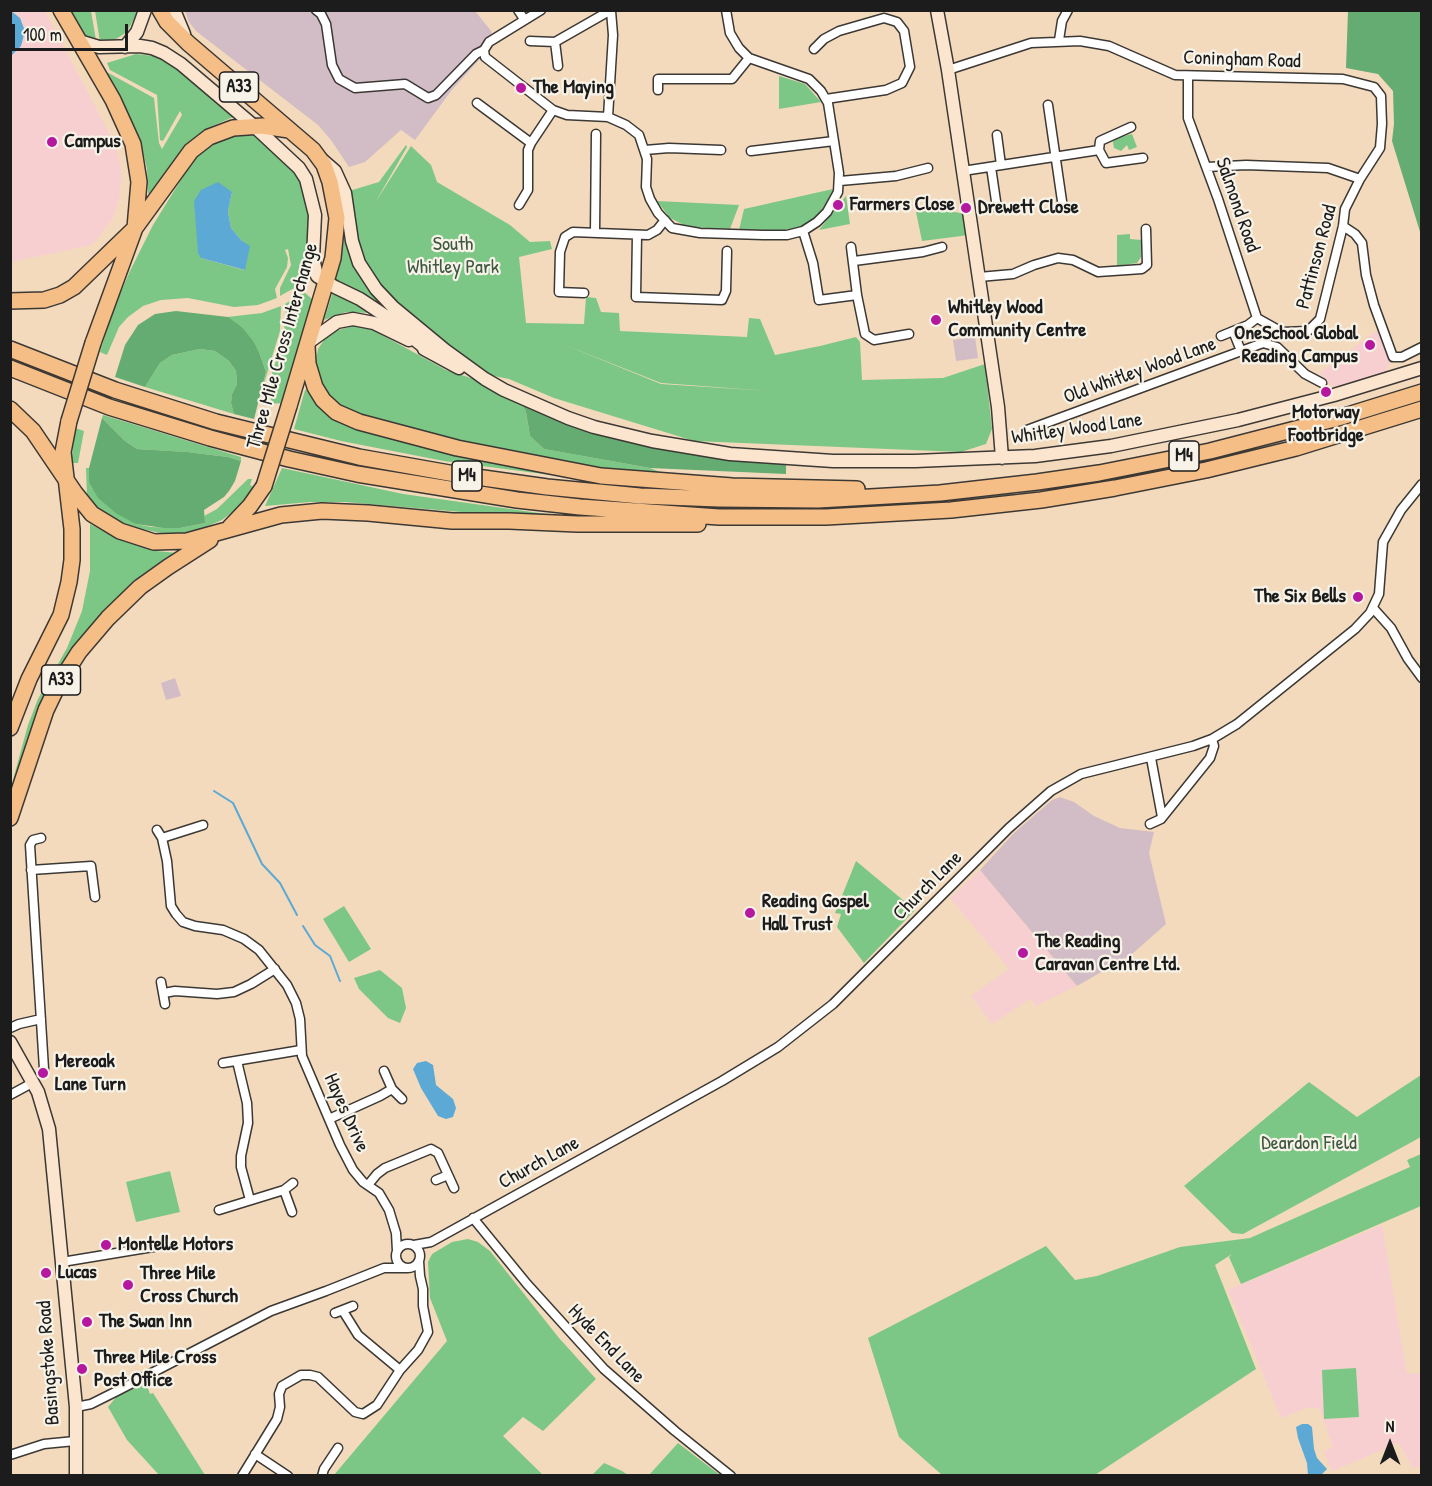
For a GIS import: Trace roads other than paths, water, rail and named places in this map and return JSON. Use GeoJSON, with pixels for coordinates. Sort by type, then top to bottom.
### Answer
{"type":"FeatureCollection","features":[{"type":"Feature","properties":{"kind":"highway"},"geometry":{"type":"LineString","coordinates":[[61,10],[113,100],[133,144],[139,182],[135,228],[93,343],[69,421],[63,452],[67,480]]}},
{"type":"Feature","properties":{"kind":"highway","name":"A33"},"geometry":{"type":"LineString","coordinates":[[160,10],[167,22],[188,43],[292,131]]}},
{"type":"Feature","properties":{"kind":"highway"},"geometry":{"type":"LineString","coordinates":[[10,301],[44,300],[74,287],[135,228],[197,145],[209,137],[226,129],[254,126],[292,131]]}},
{"type":"Feature","properties":{"kind":"highway","name":"Three Mile Cross Interchange"},"geometry":{"type":"LineString","coordinates":[[226,531],[250,506],[264,486],[308,344],[321,278],[333,258],[336,210],[330,182],[318,156],[292,131]]}},
{"type":"Feature","properties":{"kind":"highway","name":"M4"},"geometry":{"type":"LineString","coordinates":[[308,344],[308,364],[315,387],[323,400],[336,412],[359,422],[457,448],[562,469],[623,478],[732,486],[940,493]]}},
{"type":"Feature","properties":{"kind":"highway","name":"M4"},"geometry":{"type":"LineString","coordinates":[[10,349],[115,390],[216,422],[359,457],[455,474],[582,490],[640,496],[719,499],[818,500],[940,493],[1099,473],[1210,451],[1338,418],[1422,392]]}},
{"type":"Feature","properties":{"kind":"highway","name":"M4"},"geometry":{"type":"LineString","coordinates":[[10,368],[109,407],[210,438],[357,474],[453,491],[580,507],[719,517],[826,517],[951,510],[1115,488],[1206,470],[1296,448],[1422,410]]}},
{"type":"Feature","properties":{"kind":"highway"},"geometry":{"type":"LineString","coordinates":[[10,409],[33,431],[79,499],[92,514],[114,528],[136,538],[154,542],[178,543],[226,531]]}},
{"type":"Feature","properties":{"kind":"highway","name":"A33"},"geometry":{"type":"LineString","coordinates":[[10,728],[29,679],[57,625],[67,592],[73,543],[67,480]]}},
{"type":"Feature","properties":{"kind":"highway","name":"M4"},"geometry":{"type":"LineString","coordinates":[[226,531],[281,515],[315,512],[368,513],[452,520],[631,525],[687,525],[767,518]]}},
{"type":"Feature","properties":{"kind":"highway","name":"A33"},"geometry":{"type":"LineString","coordinates":[[10,818],[46,710],[58,685],[79,652],[108,618],[141,587],[168,567],[226,531]]}},
{"type":"Feature","properties":{"kind":"main road"},"geometry":{"type":"LineString","coordinates":[[125,47],[137,32],[146,10]]}},
{"type":"Feature","properties":{"kind":"main road"},"geometry":{"type":"LineString","coordinates":[[174,10],[188,43]]}},
{"type":"Feature","properties":{"kind":"main road","name":"Whitley Wood Lane"},"geometry":{"type":"LineString","coordinates":[[937,10],[948,69],[998,407],[1002,458],[1072,452],[1193,430],[1334,395],[1422,368]]}},
{"type":"Feature","properties":{"kind":"main road"},"geometry":{"type":"LineString","coordinates":[[79,41],[99,47],[152,48],[170,56],[254,126],[299,168],[306,179],[315,215],[313,258],[321,278],[378,310],[429,351]]}},
{"type":"Feature","properties":{"kind":"main road"},"geometry":{"type":"LineString","coordinates":[[318,156],[330,165],[338,176],[347,201],[354,249],[370,282],[389,303],[431,339],[485,379]]}},
{"type":"Feature","properties":{"kind":"main road"},"geometry":{"type":"LineString","coordinates":[[308,344],[337,322],[358,319],[374,323],[429,351],[449,364],[485,379],[525,401],[594,427],[707,451],[833,461],[1002,458]]}},
{"type":"Feature","properties":{"kind":"main road","name":"Basingstoke Road"},"geometry":{"type":"LineString","coordinates":[[10,1042],[34,1082],[49,1128],[76,1407],[76,1476]]}},
{"type":"Feature","properties":{"kind":"street"},"geometry":{"type":"LineString","coordinates":[[316,10],[326,24],[332,65],[339,79],[355,88],[405,84],[428,98],[436,95],[476,54],[484,50],[489,42],[541,10]]}},
{"type":"Feature","properties":{"kind":"street"},"geometry":{"type":"LineString","coordinates":[[518,10],[524,19]]}},
{"type":"Feature","properties":{"kind":"street"},"geometry":{"type":"LineString","coordinates":[[484,50],[485,57],[553,110],[567,115],[608,117],[626,124],[639,135],[647,159],[646,186],[650,199],[658,213],[672,228],[700,233],[763,235],[787,235],[803,231],[818,222],[827,212],[838,192],[840,181],[826,99],[809,79],[749,58],[739,48],[730,33],[726,10]]}},
{"type":"Feature","properties":{"kind":"street"},"geometry":{"type":"LineString","coordinates":[[1059,40],[1062,21],[1068,10]]}},
{"type":"Feature","properties":{"kind":"street"},"geometry":{"type":"LineString","coordinates":[[530,41],[555,42],[611,11],[613,35],[608,117]]}},
{"type":"Feature","properties":{"kind":"street"},"geometry":{"type":"LineString","coordinates":[[814,49],[824,39],[839,31],[884,18],[897,22],[904,31],[910,67],[902,83],[886,90],[826,99]]}},
{"type":"Feature","properties":{"kind":"street","name":"Coningham Road"},"geometry":{"type":"LineString","coordinates":[[948,69],[1031,43],[1059,40],[1109,46],[1176,75],[1343,79],[1374,87],[1381,96],[1383,124],[1381,140]]}},
{"type":"Feature","properties":{"kind":"street"},"geometry":{"type":"LineString","coordinates":[[555,42],[558,66]]}},
{"type":"Feature","properties":{"kind":"street"},"geometry":{"type":"LineString","coordinates":[[658,90],[658,79],[732,79],[749,58]]}},
{"type":"Feature","properties":{"kind":"street","name":"Salmond Road"},"geometry":{"type":"LineString","coordinates":[[1188,76],[1188,118],[1207,167],[1257,318]]}},
{"type":"Feature","properties":{"kind":"street"},"geometry":{"type":"LineString","coordinates":[[477,103],[531,143]]}},
{"type":"Feature","properties":{"kind":"street"},"geometry":{"type":"LineString","coordinates":[[1048,105],[1063,208]]}},
{"type":"Feature","properties":{"kind":"street"},"geometry":{"type":"LineString","coordinates":[[519,205],[528,190],[528,150],[553,110]]}},
{"type":"Feature","properties":{"kind":"street"},"geometry":{"type":"LineString","coordinates":[[1131,127],[1100,141],[1100,150],[1106,163],[1143,158]]}},
{"type":"Feature","properties":{"kind":"street"},"geometry":{"type":"LineString","coordinates":[[595,233],[596,134]]}},
{"type":"Feature","properties":{"kind":"street"},"geometry":{"type":"LineString","coordinates":[[996,135],[1001,165]]}},
{"type":"Feature","properties":{"kind":"street","name":"Pattinson Road"},"geometry":{"type":"LineString","coordinates":[[1257,318],[1282,332],[1308,332],[1320,319],[1345,209],[1360,179],[1380,148],[1381,140]]}},
{"type":"Feature","properties":{"kind":"street"},"geometry":{"type":"LineString","coordinates":[[751,151],[834,141]]}},
{"type":"Feature","properties":{"kind":"street"},"geometry":{"type":"LineString","coordinates":[[645,150],[669,148],[721,150]]}},
{"type":"Feature","properties":{"kind":"street"},"geometry":{"type":"LineString","coordinates":[[963,171],[1100,150]]}},
{"type":"Feature","properties":{"kind":"street"},"geometry":{"type":"LineString","coordinates":[[1207,167],[1246,165],[1328,168],[1360,179]]}},
{"type":"Feature","properties":{"kind":"street"},"geometry":{"type":"LineString","coordinates":[[991,167],[997,208]]}},
{"type":"Feature","properties":{"kind":"street"},"geometry":{"type":"LineString","coordinates":[[840,181],[896,176],[928,168]]}},
{"type":"Feature","properties":{"kind":"street"},"geometry":{"type":"LineString","coordinates":[[584,293],[559,292],[560,252],[565,237],[573,232],[648,235],[657,230],[665,220]]}},
{"type":"Feature","properties":{"kind":"street"},"geometry":{"type":"LineString","coordinates":[[1343,225],[1362,243],[1366,275],[1392,357],[1402,357],[1422,347]]}},
{"type":"Feature","properties":{"kind":"street"},"geometry":{"type":"LineString","coordinates":[[979,277],[1013,274],[1034,264],[1058,258],[1073,260],[1098,272],[1142,269],[1147,264],[1146,230]]}},
{"type":"Feature","properties":{"kind":"street"},"geometry":{"type":"LineString","coordinates":[[803,231],[813,263],[819,300],[857,296]]}},
{"type":"Feature","properties":{"kind":"street"},"geometry":{"type":"LineString","coordinates":[[637,235],[636,297],[722,300],[726,291],[727,251]]}},
{"type":"Feature","properties":{"kind":"street"},"geometry":{"type":"LineString","coordinates":[[851,247],[857,296],[865,334],[874,340],[909,334]]}},
{"type":"Feature","properties":{"kind":"street"},"geometry":{"type":"LineString","coordinates":[[854,261],[923,252],[942,247]]}},
{"type":"Feature","properties":{"kind":"street"},"geometry":{"type":"LineString","coordinates":[[1221,336],[1257,318]]}},
{"type":"Feature","properties":{"kind":"street"},"geometry":{"type":"LineString","coordinates":[[1233,331],[1241,351]]}},
{"type":"Feature","properties":{"kind":"street","name":"Old Whitley Wood Lane"},"geometry":{"type":"LineString","coordinates":[[1027,430],[1263,343],[1277,347],[1305,374],[1322,383]]}},
{"type":"Feature","properties":{"kind":"street"},"geometry":{"type":"LineString","coordinates":[[1422,484],[1401,510],[1383,542],[1379,594],[1373,608],[1391,628],[1408,659],[1422,678]]}},
{"type":"Feature","properties":{"kind":"street","name":"Church Lane"},"geometry":{"type":"LineString","coordinates":[[411,1244],[430,1242],[771,1052],[833,1004],[1009,828],[1047,794],[1079,775],[1185,749],[1212,739],[1238,724],[1354,629],[1373,608]]}},
{"type":"Feature","properties":{"kind":"street"},"geometry":{"type":"LineString","coordinates":[[1150,824],[1162,817],[1210,758],[1214,746],[1212,739]]}},
{"type":"Feature","properties":{"kind":"street"},"geometry":{"type":"LineString","coordinates":[[1151,758],[1162,817]]}},
{"type":"Feature","properties":{"kind":"street","name":"Hayes Drive"},"geometry":{"type":"LineString","coordinates":[[203,825],[160,834],[167,861],[171,906],[183,922],[223,930],[244,939],[259,950],[275,969],[296,1003],[300,1018],[301,1050],[329,1119],[353,1170],[383,1199],[396,1233],[397,1254]]}},
{"type":"Feature","properties":{"kind":"street"},"geometry":{"type":"LineString","coordinates":[[41,838],[33,840],[30,845],[41,1019],[39,1053],[44,1069]]}},
{"type":"Feature","properties":{"kind":"street"},"geometry":{"type":"LineString","coordinates":[[31,870],[91,866],[95,897]]}},
{"type":"Feature","properties":{"kind":"street"},"geometry":{"type":"LineString","coordinates":[[164,993],[234,992],[275,969]]}},
{"type":"Feature","properties":{"kind":"street"},"geometry":{"type":"LineString","coordinates":[[161,982],[165,1004]]}},
{"type":"Feature","properties":{"kind":"street"},"geometry":{"type":"LineString","coordinates":[[10,1029],[19,1024],[41,1019]]}},
{"type":"Feature","properties":{"kind":"street"},"geometry":{"type":"LineString","coordinates":[[223,1063],[301,1050]]}},
{"type":"Feature","properties":{"kind":"street"},"geometry":{"type":"LineString","coordinates":[[237,1061],[247,1103],[248,1123],[241,1167],[250,1200]]}},
{"type":"Feature","properties":{"kind":"street"},"geometry":{"type":"LineString","coordinates":[[384,1071],[392,1089],[402,1099]]}},
{"type":"Feature","properties":{"kind":"street"},"geometry":{"type":"LineString","coordinates":[[10,1095],[34,1082]]}},
{"type":"Feature","properties":{"kind":"street"},"geometry":{"type":"LineString","coordinates":[[329,1119],[392,1089]]}},
{"type":"Feature","properties":{"kind":"street","name":"Hayes Drive"},"geometry":{"type":"LineString","coordinates":[[368,1185],[385,1168],[431,1149],[438,1153],[454,1188]]}},
{"type":"Feature","properties":{"kind":"street"},"geometry":{"type":"LineString","coordinates":[[436,1180],[448,1175]]}},
{"type":"Feature","properties":{"kind":"street"},"geometry":{"type":"LineString","coordinates":[[219,1210],[284,1190],[293,1183]]}},
{"type":"Feature","properties":{"kind":"street"},"geometry":{"type":"LineString","coordinates":[[284,1190],[292,1212]]}},
{"type":"Feature","properties":{"kind":"street","name":"Hyde End Lane"},"geometry":{"type":"LineString","coordinates":[[473,1218],[534,1292],[604,1369],[731,1476]]}},
{"type":"Feature","properties":{"kind":"street","name":"Hayes Drive"},"geometry":{"type":"LineString","coordinates":[[396,1233],[411,1244]]}},
{"type":"Feature","properties":{"kind":"street","name":"Church Lane"},"geometry":{"type":"LineString","coordinates":[[420,1258],[430,1242]]}},
{"type":"Feature","properties":{"kind":"street"},"geometry":{"type":"LineString","coordinates":[[242,1476],[277,1419],[282,1386],[301,1376],[318,1377],[355,1412],[363,1414],[377,1405],[400,1370],[418,1350],[428,1332],[417,1247],[411,1244],[402,1246],[384,1268]]}},
{"type":"Feature","properties":{"kind":"street"},"geometry":{"type":"LineString","coordinates":[[62,1262],[165,1245]]}},
{"type":"Feature","properties":{"kind":"street"},"geometry":{"type":"LineString","coordinates":[[397,1254],[399,1264],[420,1276]]}},
{"type":"Feature","properties":{"kind":"street"},"geometry":{"type":"LineString","coordinates":[[76,1407],[91,1404],[271,1311],[384,1268],[408,1268],[420,1258]]}},
{"type":"Feature","properties":{"kind":"street"},"geometry":{"type":"LineString","coordinates":[[353,1306],[339,1312],[358,1335],[400,1370]]}},
{"type":"Feature","properties":{"kind":"street"},"geometry":{"type":"LineString","coordinates":[[10,1455],[44,1444],[75,1441]]}},
{"type":"Feature","properties":{"kind":"street"},"geometry":{"type":"LineString","coordinates":[[322,1476],[324,1469],[339,1448]]}},
{"type":"Feature","properties":{"kind":"street"},"geometry":{"type":"LineString","coordinates":[[255,1454],[288,1476]]}},
{"type":"Feature","properties":{"kind":"water"},"geometry":{"type":"Polygon","coordinates":[[[11,11],[20,18],[25,31],[21,46],[11,56],[11,11]]]}},
{"type":"Feature","properties":{"kind":"water"},"geometry":{"type":"Polygon","coordinates":[[[218,182],[232,192],[228,211],[231,228],[242,241],[250,246],[245,270],[201,258],[198,253],[194,201],[201,190],[218,182]]]}},
{"type":"Feature","properties":{"kind":"water"},"geometry":{"type":"Polygon","coordinates":[[[426,1061],[433,1065],[436,1085],[453,1099],[456,1108],[453,1117],[446,1119],[438,1116],[421,1088],[413,1069],[417,1063],[426,1061]]]}},
{"type":"Feature","properties":{"kind":"water"},"geometry":{"type":"Polygon","coordinates":[[[1302,1424],[1312,1427],[1317,1458],[1327,1469],[1321,1475],[1308,1475],[1307,1463],[1296,1427],[1302,1424]]]}},
{"type":"Feature","properties":{"kind":"waterway"},"geometry":{"type":"LineString","coordinates":[[214,791],[233,803],[262,864],[280,883],[297,915]]}},
{"type":"Feature","properties":{"kind":"waterway"},"geometry":{"type":"LineString","coordinates":[[303,926],[315,945],[330,956],[340,981]]}},
{"type":"Feature","properties":{"kind":"place","name":"The Maying"},"geometry":{"type":"Point","coordinates":[521,88]}},
{"type":"Feature","properties":{"kind":"place","name":"Campus"},"geometry":{"type":"Point","coordinates":[52,142]}},
{"type":"Feature","properties":{"kind":"place","name":"Farmers Close"},"geometry":{"type":"Point","coordinates":[838,205]}},
{"type":"Feature","properties":{"kind":"place","name":"Drewett Close"},"geometry":{"type":"Point","coordinates":[966,208]}},
{"type":"Feature","properties":{"kind":"place","name":"Whitley Wood Community Centre"},"geometry":{"type":"Point","coordinates":[936,320]}},
{"type":"Feature","properties":{"kind":"place","name":"OneSchool Global Reading Campus"},"geometry":{"type":"Point","coordinates":[1370,345]}},
{"type":"Feature","properties":{"kind":"place","name":"Motorway Footbridge"},"geometry":{"type":"Point","coordinates":[1326,392]}},
{"type":"Feature","properties":{"kind":"place","name":"The Six Bells"},"geometry":{"type":"Point","coordinates":[1358,597]}},
{"type":"Feature","properties":{"kind":"place","name":"Reading Gospel Hall Trust"},"geometry":{"type":"Point","coordinates":[750,913]}},
{"type":"Feature","properties":{"kind":"place","name":"The Reading Caravan Centre Ltd."},"geometry":{"type":"Point","coordinates":[1023,953]}},
{"type":"Feature","properties":{"kind":"place","name":"Mereoak Lane Turn"},"geometry":{"type":"Point","coordinates":[43,1073]}},
{"type":"Feature","properties":{"kind":"place","name":"Montelle Motors"},"geometry":{"type":"Point","coordinates":[106,1245]}},
{"type":"Feature","properties":{"kind":"place","name":"Lucas"},"geometry":{"type":"Point","coordinates":[46,1273]}},
{"type":"Feature","properties":{"kind":"place","name":"Three Mile Cross Church"},"geometry":{"type":"Point","coordinates":[128,1285]}},
{"type":"Feature","properties":{"kind":"place","name":"The Swan Inn"},"geometry":{"type":"Point","coordinates":[87,1322]}},
{"type":"Feature","properties":{"kind":"place","name":"Three Mile Cross Post Office"},"geometry":{"type":"Point","coordinates":[82,1369]}},
{"type":"Feature","properties":{"kind":"park label","name":"South Whitley Park"},"geometry":{"type":"Point","coordinates":[453,256]}},
{"type":"Feature","properties":{"kind":"park label","name":"Deardon Field"},"geometry":{"type":"Point","coordinates":[1309,1144]}}]}
